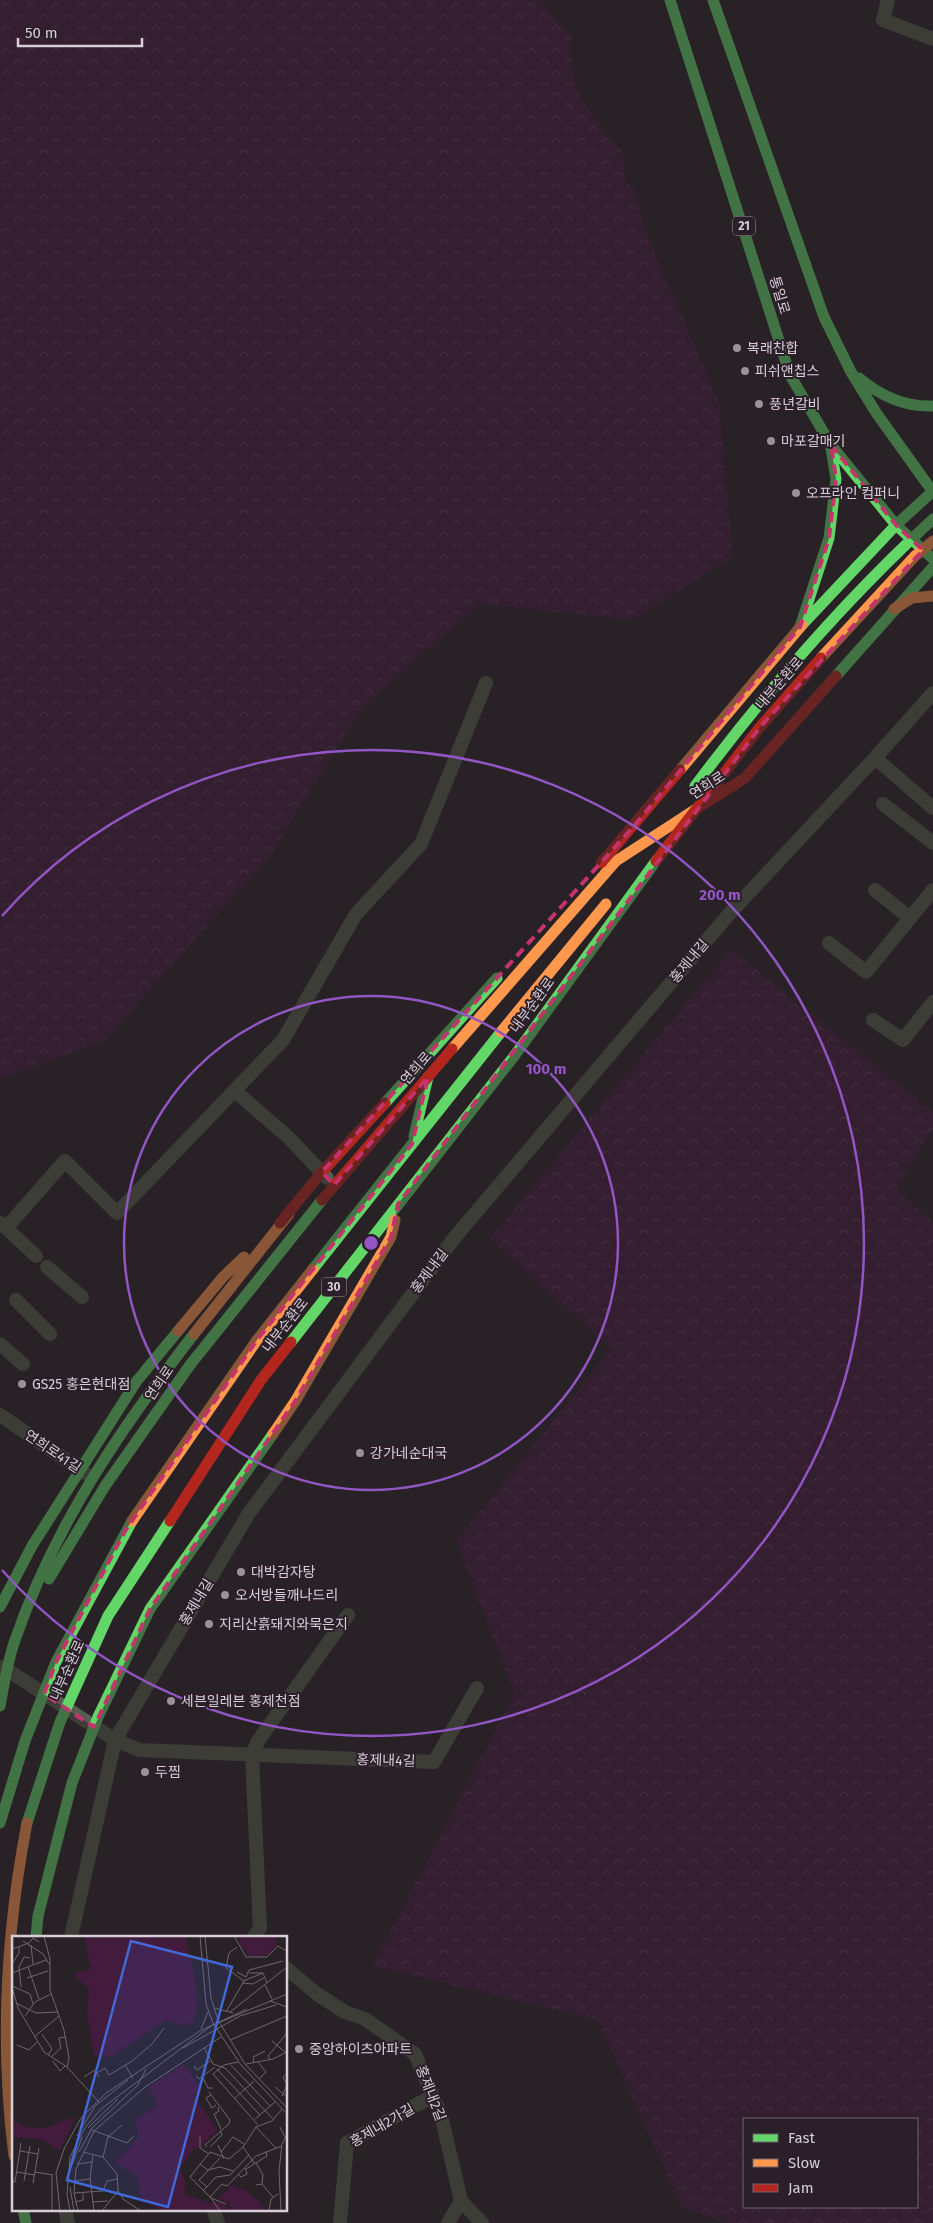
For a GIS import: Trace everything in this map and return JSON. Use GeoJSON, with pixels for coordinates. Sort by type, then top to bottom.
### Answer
{"type":"FeatureCollection","features":[{"type":"Feature","properties":{"kind":"main road","name":"통일로"},"geometry":{"type":"LineString","coordinates":[[670,0],[790,375],[831,445],[896,525],[933,559]]}},
{"type":"Feature","properties":{"kind":"main road"},"geometry":{"type":"LineString","coordinates":[[714,0],[824,317],[851,372],[877,414],[933,491]]}},
{"type":"Feature","properties":{"kind":"main road"},"geometry":{"type":"LineString","coordinates":[[851,372],[871,388],[894,400],[919,408],[933,406]]}},
{"type":"Feature","properties":{"kind":"main road"},"geometry":{"type":"LineString","coordinates":[[800,627],[829,538],[836,479],[831,445]]}},
{"type":"Feature","properties":{"kind":"main road","name":"연희로"},"geometry":{"type":"LineString","coordinates":[[541,929],[634,826],[800,627],[896,525],[933,491]]}},
{"type":"Feature","properties":{"kind":"main road","name":"내부순환로"},"geometry":{"type":"LineString","coordinates":[[637,863],[747,716],[814,638],[887,560],[933,519]]}},
{"type":"Feature","properties":{"kind":"main road","name":"내부순환로"},"geometry":{"type":"LineString","coordinates":[[12,2147],[6,2114],[2,2040],[14,1889],[27,1822],[60,1722],[108,1616],[261,1380],[515,1055],[637,886],[767,719],[838,638],[916,556],[933,541]]}},
{"type":"Feature","properties":{"kind":"main road","name":"연희로"},"geometry":{"type":"LineString","coordinates":[[0,1659],[105,1486],[190,1365],[334,1185],[616,861],[745,778],[933,567]]}},
{"type":"Feature","properties":{"kind":"main road"},"geometry":{"type":"LineString","coordinates":[[894,609],[912,598],[933,596]]}},
{"type":"Feature","properties":{"kind":"main road","name":"내부순환로"},"geometry":{"type":"LineString","coordinates":[[0,1824],[25,1741],[56,1662],[125,1531],[257,1340],[460,1083],[614,894]]}},
{"type":"Feature","properties":{"kind":"main road"},"geometry":{"type":"LineString","coordinates":[[0,1706],[14,1645],[41,1574],[70,1516],[110,1446],[177,1355],[322,1172],[508,966]]}},
{"type":"Feature","properties":{"kind":"main road"},"geometry":{"type":"LineString","coordinates":[[36,1936],[38,1916],[72,1783],[98,1717],[150,1608],[296,1400],[391,1238],[428,1077]]}},
{"type":"Feature","properties":{"kind":"main road","name":"연희로"},"geometry":{"type":"LineString","coordinates":[[0,1608],[32,1546],[136,1382],[222,1277],[289,1214]]}},
{"type":"Feature","properties":{"kind":"main road"},"geometry":{"type":"LineString","coordinates":[[23,2210],[26,2223]]}},
{"type":"Feature","properties":{"kind":"street"},"geometry":{"type":"LineString","coordinates":[[888,0],[883,20],[933,39]]}},
{"type":"Feature","properties":{"kind":"street"},"geometry":{"type":"LineString","coordinates":[[36,1256],[3,1225],[65,1162],[117,1213],[283,1040],[356,914],[421,844],[486,683]]}},
{"type":"Feature","properties":{"kind":"street","name":"홍제내길"},"geometry":{"type":"LineString","coordinates":[[71,1936],[115,1740],[248,1513],[455,1237],[730,913],[933,693]]}},
{"type":"Feature","properties":{"kind":"street"},"geometry":{"type":"LineString","coordinates":[[875,758],[933,808]]}},
{"type":"Feature","properties":{"kind":"street"},"geometry":{"type":"LineString","coordinates":[[883,804],[933,843]]}},
{"type":"Feature","properties":{"kind":"street"},"geometry":{"type":"LineString","coordinates":[[874,890],[910,918]]}},
{"type":"Feature","properties":{"kind":"street"},"geometry":{"type":"LineString","coordinates":[[829,943],[866,972],[933,890]]}},
{"type":"Feature","properties":{"kind":"street"},"geometry":{"type":"LineString","coordinates":[[874,1020],[903,1040],[930,1013]]}},
{"type":"Feature","properties":{"kind":"street"},"geometry":{"type":"LineString","coordinates":[[235,1091],[289,1138],[334,1185]]}},
{"type":"Feature","properties":{"kind":"street"},"geometry":{"type":"LineString","coordinates":[[47,1267],[82,1297]]}},
{"type":"Feature","properties":{"kind":"street"},"geometry":{"type":"LineString","coordinates":[[16,1300],[50,1334]]}},
{"type":"Feature","properties":{"kind":"street"},"geometry":{"type":"LineString","coordinates":[[0,1344],[23,1364]]}},
{"type":"Feature","properties":{"kind":"street","name":"연희로41길"},"geometry":{"type":"LineString","coordinates":[[0,1415],[105,1486]]}},
{"type":"Feature","properties":{"kind":"street"},"geometry":{"type":"LineString","coordinates":[[255,1936],[260,1928],[252,1755],[258,1741],[348,1615]]}},
{"type":"Feature","properties":{"kind":"street","name":"홍제내4길"},"geometry":{"type":"LineString","coordinates":[[0,1666],[115,1740],[139,1750],[434,1762],[477,1688]]}},
{"type":"Feature","properties":{"kind":"street","name":"홍제내2길"},"geometry":{"type":"LineString","coordinates":[[288,1970],[345,2012],[365,2019],[415,2054],[441,2115],[461,2201]]}},
{"type":"Feature","properties":{"kind":"street","name":"홍제내2가길"},"geometry":{"type":"LineString","coordinates":[[340,2223],[346,2143],[433,2096]]}},
{"type":"Feature","properties":{"kind":"street"},"geometry":{"type":"LineString","coordinates":[[448,2223],[461,2201],[482,2223]]}},
{"type":"Feature","properties":{"kind":"street"},"geometry":{"type":"LineString","coordinates":[[213,2210],[218,2223]]}},
{"type":"Feature","properties":{"kind":"highlighted area"},"geometry":{"type":"Polygon","coordinates":[[[831,445],[896,525],[923,550],[761,726],[398,1204],[391,1237],[296,1400],[150,1609],[94,1727],[44,1694],[56,1662],[125,1531],[257,1340],[412,1144],[428,1077],[334,1185],[322,1172],[634,826],[800,627],[829,538],[836,479],[831,445]]]}},
{"type":"Feature","properties":{"kind":"green space"},"geometry":{"type":"Polygon","coordinates":[[[0,0],[539,0],[572,37],[572,63],[577,90],[609,140],[622,150],[626,182],[637,190],[642,223],[719,401],[733,557],[632,620],[480,604],[363,707],[270,856],[105,1041],[0,1079],[0,0]]]}},
{"type":"Feature","properties":{"kind":"green space"},"geometry":{"type":"Polygon","coordinates":[[[731,949],[933,1112],[933,1130],[896,1188],[933,1222],[933,2223],[728,2223],[681,2207],[597,2020],[372,1966],[514,1694],[456,1541],[611,1349],[489,1239],[731,949]]]}},
{"type":"Feature","properties":{"kind":"traffic: fast"},"geometry":{"type":"LineString","coordinates":[[670,0],[790,375],[831,445],[896,525],[933,559]]}},
{"type":"Feature","properties":{"kind":"traffic: fast"},"geometry":{"type":"LineString","coordinates":[[713,0],[824,317],[851,372],[877,414],[933,492]]}},
{"type":"Feature","properties":{"kind":"traffic: fast"},"geometry":{"type":"LineString","coordinates":[[859,378],[893,399],[912,405],[933,406]]}},
{"type":"Feature","properties":{"kind":"traffic: fast"},"geometry":{"type":"LineString","coordinates":[[800,627],[829,538],[836,479],[831,448]]}},
{"type":"Feature","properties":{"kind":"traffic: fast"},"geometry":{"type":"LineString","coordinates":[[896,525],[933,491]]}},
{"type":"Feature","properties":{"kind":"traffic: fast"},"geometry":{"type":"LineString","coordinates":[[695,786],[750,715],[808,647],[869,581],[933,519]]}},
{"type":"Feature","properties":{"kind":"traffic: fast"},"geometry":{"type":"LineString","coordinates":[[802,625],[896,525]]}},
{"type":"Feature","properties":{"kind":"traffic: fast"},"geometry":{"type":"LineString","coordinates":[[836,676],[933,567]]}},
{"type":"Feature","properties":{"kind":"traffic: fast"},"geometry":{"type":"LineString","coordinates":[[291,1342],[515,1055],[656,861]]}},
{"type":"Feature","properties":{"kind":"traffic: fast"},"geometry":{"type":"LineString","coordinates":[[385,1103],[497,978]]}},
{"type":"Feature","properties":{"kind":"traffic: fast"},"geometry":{"type":"LineString","coordinates":[[313,1269],[501,1032]]}},
{"type":"Feature","properties":{"kind":"traffic: fast"},"geometry":{"type":"LineString","coordinates":[[414,1136],[428,1077]]}},
{"type":"Feature","properties":{"kind":"traffic: fast"},"geometry":{"type":"LineString","coordinates":[[49,1579],[105,1486],[190,1365],[322,1200]]}},
{"type":"Feature","properties":{"kind":"traffic: fast"},"geometry":{"type":"LineString","coordinates":[[0,1607],[32,1546],[136,1382],[178,1331]]}},
{"type":"Feature","properties":{"kind":"traffic: fast"},"geometry":{"type":"LineString","coordinates":[[0,1706],[14,1643],[48,1560],[91,1481],[115,1443],[194,1334]]}},
{"type":"Feature","properties":{"kind":"traffic: fast"},"geometry":{"type":"LineString","coordinates":[[36,1936],[38,1916],[72,1783],[98,1717],[150,1609],[273,1434]]}},
{"type":"Feature","properties":{"kind":"traffic: fast"},"geometry":{"type":"LineString","coordinates":[[0,1823],[25,1741],[56,1662],[132,1521]]}},
{"type":"Feature","properties":{"kind":"traffic: fast"},"geometry":{"type":"LineString","coordinates":[[27,1823],[60,1722],[108,1616],[170,1521]]}},
{"type":"Feature","properties":{"kind":"traffic: fast"},"geometry":{"type":"LineString","coordinates":[[23,2210],[26,2223]]}},
{"type":"Feature","properties":{"kind":"traffic: slow"},"geometry":{"type":"LineString","coordinates":[[821,658],[915,556],[933,541]]}},
{"type":"Feature","properties":{"kind":"traffic: slow"},"geometry":{"type":"LineString","coordinates":[[894,609],[912,598],[933,596]]}},
{"type":"Feature","properties":{"kind":"traffic: slow"},"geometry":{"type":"LineString","coordinates":[[680,770],[802,625]]}},
{"type":"Feature","properties":{"kind":"traffic: slow"},"geometry":{"type":"LineString","coordinates":[[452,1049],[616,861],[699,807]]}},
{"type":"Feature","properties":{"kind":"traffic: slow"},"geometry":{"type":"LineString","coordinates":[[501,1032],[606,904]]}},
{"type":"Feature","properties":{"kind":"traffic: slow"},"geometry":{"type":"LineString","coordinates":[[194,1334],[289,1214]]}},
{"type":"Feature","properties":{"kind":"traffic: slow"},"geometry":{"type":"LineString","coordinates":[[273,1434],[296,1400],[391,1237],[395,1220]]}},
{"type":"Feature","properties":{"kind":"traffic: slow"},"geometry":{"type":"LineString","coordinates":[[178,1331],[223,1277],[244,1257]]}},
{"type":"Feature","properties":{"kind":"traffic: slow"},"geometry":{"type":"LineString","coordinates":[[132,1521],[257,1340],[313,1269]]}},
{"type":"Feature","properties":{"kind":"traffic: slow"},"geometry":{"type":"LineString","coordinates":[[12,2136],[7,2073],[7,1989],[14,1906],[27,1823]]}},
{"type":"Feature","properties":{"kind":"traffic: jam"},"geometry":{"type":"LineString","coordinates":[[656,861],[761,726],[821,658]]}},
{"type":"Feature","properties":{"kind":"traffic: jam"},"geometry":{"type":"LineString","coordinates":[[699,807],[745,778],[836,676]]}},
{"type":"Feature","properties":{"kind":"traffic: jam"},"geometry":{"type":"LineString","coordinates":[[601,863],[680,770]]}},
{"type":"Feature","properties":{"kind":"traffic: jam"},"geometry":{"type":"LineString","coordinates":[[322,1200],[452,1049]]}},
{"type":"Feature","properties":{"kind":"traffic: jam"},"geometry":{"type":"LineString","coordinates":[[280,1223],[322,1172],[385,1103]]}},
{"type":"Feature","properties":{"kind":"traffic: jam"},"geometry":{"type":"LineString","coordinates":[[170,1521],[261,1380],[291,1342]]}},
{"type":"Feature","properties":{"kind":"place","name":"복래찬합"},"geometry":{"type":"Point","coordinates":[737,348]}},
{"type":"Feature","properties":{"kind":"place","name":"피쉬앤칩스"},"geometry":{"type":"Point","coordinates":[745,371]}},
{"type":"Feature","properties":{"kind":"place","name":"풍년갈비"},"geometry":{"type":"Point","coordinates":[759,404]}},
{"type":"Feature","properties":{"kind":"place","name":"마포갈매기"},"geometry":{"type":"Point","coordinates":[771,441]}},
{"type":"Feature","properties":{"kind":"place","name":"오프라인 컴퍼니"},"geometry":{"type":"Point","coordinates":[796,493]}},
{"type":"Feature","properties":{"kind":"place","name":"GS25 홍은현대점"},"geometry":{"type":"Point","coordinates":[22,1384]}},
{"type":"Feature","properties":{"kind":"place","name":"강가네순대국"},"geometry":{"type":"Point","coordinates":[360,1453]}},
{"type":"Feature","properties":{"kind":"place","name":"대박감자탕"},"geometry":{"type":"Point","coordinates":[241,1572]}},
{"type":"Feature","properties":{"kind":"place","name":"오서방들깨나드리"},"geometry":{"type":"Point","coordinates":[225,1595]}},
{"type":"Feature","properties":{"kind":"place","name":"지리산흙돼지와묵은지"},"geometry":{"type":"Point","coordinates":[209,1624]}},
{"type":"Feature","properties":{"kind":"place","name":"세븐일레븐 홍제천점"},"geometry":{"type":"Point","coordinates":[171,1701]}},
{"type":"Feature","properties":{"kind":"place","name":"두찜"},"geometry":{"type":"Point","coordinates":[145,1772]}},
{"type":"Feature","properties":{"kind":"place","name":"중앙하이츠아파트"},"geometry":{"type":"Point","coordinates":[299,2049]}}]}
